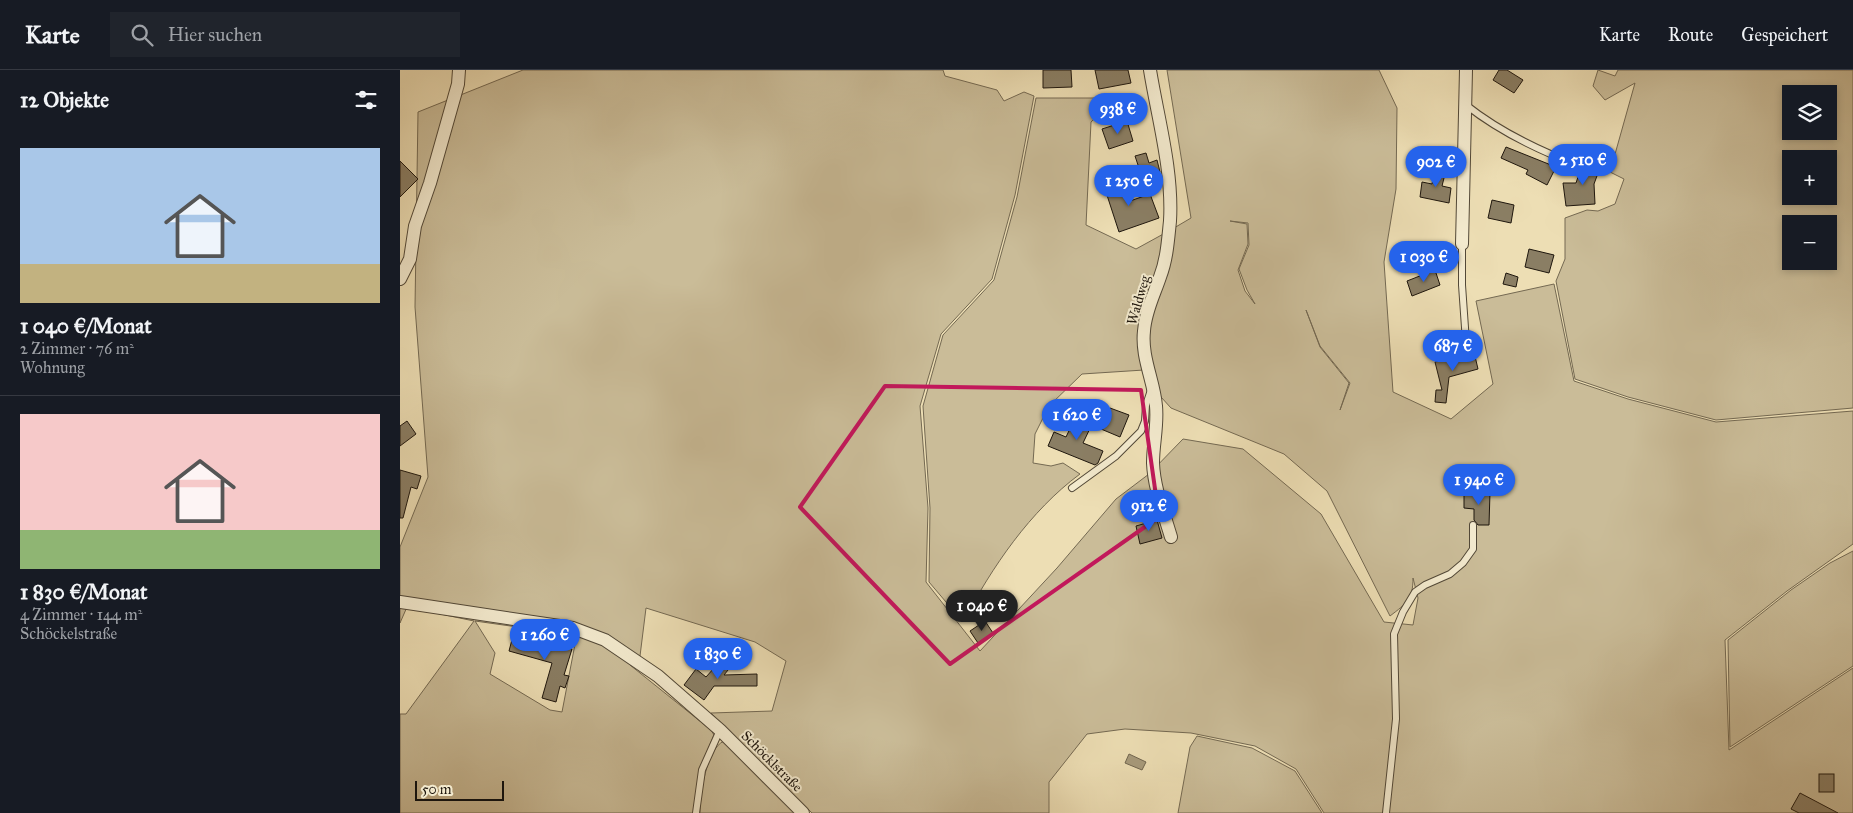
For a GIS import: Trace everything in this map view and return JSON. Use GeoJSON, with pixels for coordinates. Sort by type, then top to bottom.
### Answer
{"type":"FeatureCollection","features":[{"type":"Feature","properties":{"kind":"street"},"geometry":{"type":"LineString","coordinates":[[400,279],[410,259],[415,226],[430,183],[458,84],[459,70]]}},
{"type":"Feature","properties":{"kind":"street","name":"Waldweg"},"geometry":{"type":"LineString","coordinates":[[1150,70],[1166,159],[1170,219],[1166,256],[1146,317],[1143,333],[1146,360],[1156,404],[1157,422],[1153,464],[1156,488],[1171,537]]}},
{"type":"Feature","properties":{"kind":"street"},"geometry":{"type":"LineString","coordinates":[[1462,244],[1466,70]]}},
{"type":"Feature","properties":{"kind":"street","name":"Schöcklstraße"},"geometry":{"type":"LineString","coordinates":[[400,602],[573,628],[605,640],[658,676],[720,730],[802,813]]}},
{"type":"Feature","properties":{"kind":"lane"},"geometry":{"type":"LineString","coordinates":[[1466,105],[1516,138],[1567,162],[1580,166]]}},
{"type":"Feature","properties":{"kind":"lane"},"geometry":{"type":"LineString","coordinates":[[1462,244],[1462,295],[1466,342]]}},
{"type":"Feature","properties":{"kind":"lane"},"geometry":{"type":"LineString","coordinates":[[1072,488],[1116,456],[1141,431],[1152,386]]}},
{"type":"Feature","properties":{"kind":"lane"},"geometry":{"type":"LineString","coordinates":[[1386,813],[1396,719],[1394,634],[1403,612],[1415,592],[1425,585],[1450,574],[1463,563],[1473,549],[1473,525]]}},
{"type":"Feature","properties":{"kind":"lane"},"geometry":{"type":"LineString","coordinates":[[696,813],[702,770],[720,730]]}},
{"type":"Feature","properties":{"kind":"highlighted area"},"geometry":{"type":"Polygon","coordinates":[[[885,386],[1141,390],[1159,517],[950,664],[800,507],[885,386]]]}},
{"type":"Feature","properties":{"kind":"shaded area"},"geometry":{"type":"Polygon","coordinates":[[[523,70],[943,70],[945,76],[997,90],[1004,101],[1024,92],[1034,96],[1015,195],[992,279],[941,334],[920,406],[928,508],[926,582],[980,651],[1057,568],[1116,499],[1149,474],[1183,439],[1243,449],[1321,514],[1384,622],[1413,625],[1418,598],[1413,578],[1412,591],[1408,600],[1390,616],[1327,491],[1284,454],[1171,408],[1161,397],[1153,377],[1147,331],[1174,228],[1191,218],[1167,70],[1379,70],[1397,108],[1396,189],[1384,262],[1393,392],[1451,419],[1493,384],[1476,301],[1554,284],[1574,381],[1628,399],[1716,422],[1853,411],[1853,544],[1787,591],[1725,640],[1729,750],[1853,668],[1853,813],[1324,813],[1296,769],[1255,746],[1191,733],[1125,729],[1087,734],[1049,782],[1049,813],[812,813],[711,713],[772,711],[786,661],[755,642],[646,608],[640,656],[630,665],[711,730],[714,735],[703,761],[694,813],[400,813],[400,714],[406,714],[474,621],[407,607],[400,623],[400,547],[428,477],[415,307],[418,112],[523,70]],[[1230,221],[1247,224],[1248,244],[1238,270],[1245,291],[1255,304],[1239,269],[1249,245],[1248,223],[1230,221]],[[1306,310],[1320,347],[1349,383],[1340,410],[1350,383],[1320,346],[1306,310]],[[475,621],[495,653],[490,674],[550,710],[562,712],[576,639],[539,630],[475,621]]]}},
{"type":"Feature","properties":{"kind":"shaded area"},"geometry":{"type":"Polygon","coordinates":[[[1598,70],[1615,76],[1618,70],[1853,70],[1853,408],[1716,420],[1628,397],[1575,379],[1556,281],[1565,259],[1565,218],[1587,210],[1598,211],[1615,204],[1624,179],[1610,172],[1635,83],[1605,100],[1593,86],[1598,70]]]}},
{"type":"Feature","properties":{"kind":"shaded area"},"geometry":{"type":"Polygon","coordinates":[[[1036,98],[1116,98],[1091,122],[1086,225],[1136,249],[1167,232],[1152,293],[1144,370],[1082,374],[1049,406],[1035,434],[1033,463],[1051,466],[1063,463],[1080,474],[1045,505],[1014,541],[986,581],[963,622],[929,582],[930,508],[923,406],[943,335],[994,280],[1017,197],[1036,98]]]}},
{"type":"Feature","properties":{"kind":"shaded area"},"geometry":{"type":"Polygon","coordinates":[[[1853,551],[1853,666],[1730,747],[1728,640],[1791,590],[1830,563],[1853,551]]]}},
{"type":"Feature","properties":{"kind":"shaded area"},"geometry":{"type":"Polygon","coordinates":[[[719,641],[732,651],[728,657],[715,647],[719,641]]]}},
{"type":"Feature","properties":{"kind":"shaded area"},"geometry":{"type":"Polygon","coordinates":[[[1197,736],[1252,748],[1295,771],[1322,813],[1178,813],[1190,747],[1197,736]]]}},
{"type":"Feature","properties":{"kind":"shaded area"},"geometry":{"type":"Polygon","coordinates":[[[724,741],[798,813],[700,813],[701,795],[708,763],[718,746],[724,741]]]}},
{"type":"Feature","properties":{"kind":"shaded area"},"geometry":{"type":"Polygon","coordinates":[[[1129,754],[1146,762],[1142,770],[1125,763],[1129,754]]]}},
{"type":"Feature","properties":{"kind":"building"},"geometry":{"type":"Polygon","coordinates":[[[1043,70],[1071,70],[1072,87],[1043,88],[1043,70]]]}},
{"type":"Feature","properties":{"kind":"building"},"geometry":{"type":"Polygon","coordinates":[[[1095,70],[1128,70],[1131,83],[1099,89],[1095,70]]]}},
{"type":"Feature","properties":{"kind":"building"},"geometry":{"type":"Polygon","coordinates":[[[1499,70],[1507,70],[1523,80],[1514,93],[1493,80],[1499,70]]]}},
{"type":"Feature","properties":{"kind":"building"},"geometry":{"type":"Polygon","coordinates":[[[1127,121],[1133,141],[1109,149],[1102,129],[1127,121]]]}},
{"type":"Feature","properties":{"kind":"building"},"geometry":{"type":"Polygon","coordinates":[[[1506,147],[1556,167],[1547,185],[1526,174],[1528,170],[1501,158],[1506,147]]]}},
{"type":"Feature","properties":{"kind":"building"},"geometry":{"type":"Polygon","coordinates":[[[1146,153],[1149,163],[1157,160],[1160,172],[1142,177],[1135,156],[1146,153]]]}},
{"type":"Feature","properties":{"kind":"building"},"geometry":{"type":"Polygon","coordinates":[[[1584,159],[1601,165],[1594,184],[1595,204],[1566,206],[1563,183],[1576,183],[1580,171],[1585,167],[1584,159]]]}},
{"type":"Feature","properties":{"kind":"building"},"geometry":{"type":"Polygon","coordinates":[[[400,161],[418,179],[400,197],[400,161]]]}},
{"type":"Feature","properties":{"kind":"building"},"geometry":{"type":"Polygon","coordinates":[[[1435,168],[1446,170],[1442,186],[1451,188],[1449,203],[1420,197],[1422,182],[1432,184],[1435,168]]]}},
{"type":"Feature","properties":{"kind":"building"},"geometry":{"type":"Polygon","coordinates":[[[1124,179],[1130,201],[1150,194],[1159,218],[1119,232],[1104,186],[1124,179]]]}},
{"type":"Feature","properties":{"kind":"building"},"geometry":{"type":"Polygon","coordinates":[[[1492,200],[1514,205],[1511,223],[1488,218],[1492,200]]]}},
{"type":"Feature","properties":{"kind":"building"},"geometry":{"type":"Polygon","coordinates":[[[1529,249],[1554,255],[1549,273],[1525,267],[1529,249]]]}},
{"type":"Feature","properties":{"kind":"building"},"geometry":{"type":"Polygon","coordinates":[[[1435,270],[1440,285],[1412,296],[1407,281],[1435,270]]]}},
{"type":"Feature","properties":{"kind":"building"},"geometry":{"type":"Polygon","coordinates":[[[1506,273],[1518,277],[1516,287],[1503,284],[1506,273]]]}},
{"type":"Feature","properties":{"kind":"building"},"geometry":{"type":"Polygon","coordinates":[[[1474,352],[1478,369],[1449,377],[1446,403],[1435,402],[1436,390],[1442,390],[1435,362],[1474,352]]]}},
{"type":"Feature","properties":{"kind":"building"},"geometry":{"type":"Polygon","coordinates":[[[1110,408],[1129,415],[1120,437],[1101,429],[1110,408]]]}},
{"type":"Feature","properties":{"kind":"building"},"geometry":{"type":"Polygon","coordinates":[[[1077,414],[1094,420],[1083,443],[1103,451],[1098,463],[1095,465],[1048,446],[1054,432],[1066,437],[1077,414]]]}},
{"type":"Feature","properties":{"kind":"building"},"geometry":{"type":"Polygon","coordinates":[[[407,421],[416,434],[400,446],[400,426],[407,421]]]}},
{"type":"Feature","properties":{"kind":"building"},"geometry":{"type":"Polygon","coordinates":[[[400,470],[421,476],[417,489],[411,487],[403,518],[400,518],[400,470]]]}},
{"type":"Feature","properties":{"kind":"building"},"geometry":{"type":"Polygon","coordinates":[[[1464,491],[1490,492],[1489,525],[1478,525],[1474,520],[1474,509],[1464,508],[1464,491]]]}},
{"type":"Feature","properties":{"kind":"building"},"geometry":{"type":"Polygon","coordinates":[[[1157,520],[1162,538],[1140,544],[1136,526],[1157,520]]]}},
{"type":"Feature","properties":{"kind":"building"},"geometry":{"type":"Polygon","coordinates":[[[985,621],[993,633],[978,643],[970,631],[985,621]]]}},
{"type":"Feature","properties":{"kind":"building"},"geometry":{"type":"Polygon","coordinates":[[[514,632],[572,649],[564,675],[569,676],[565,688],[560,686],[556,702],[542,698],[552,663],[509,651],[514,632]]]}},
{"type":"Feature","properties":{"kind":"building"},"geometry":{"type":"Polygon","coordinates":[[[723,658],[732,665],[724,675],[757,674],[757,686],[714,686],[704,700],[684,685],[696,669],[706,677],[723,658]]]}},
{"type":"Feature","properties":{"kind":"building"},"geometry":{"type":"Polygon","coordinates":[[[1819,774],[1834,774],[1834,792],[1819,792],[1819,774]]]}},
{"type":"Feature","properties":{"kind":"building"},"geometry":{"type":"Polygon","coordinates":[[[1800,793],[1838,813],[1799,813],[1791,809],[1800,793]]]}}]}
